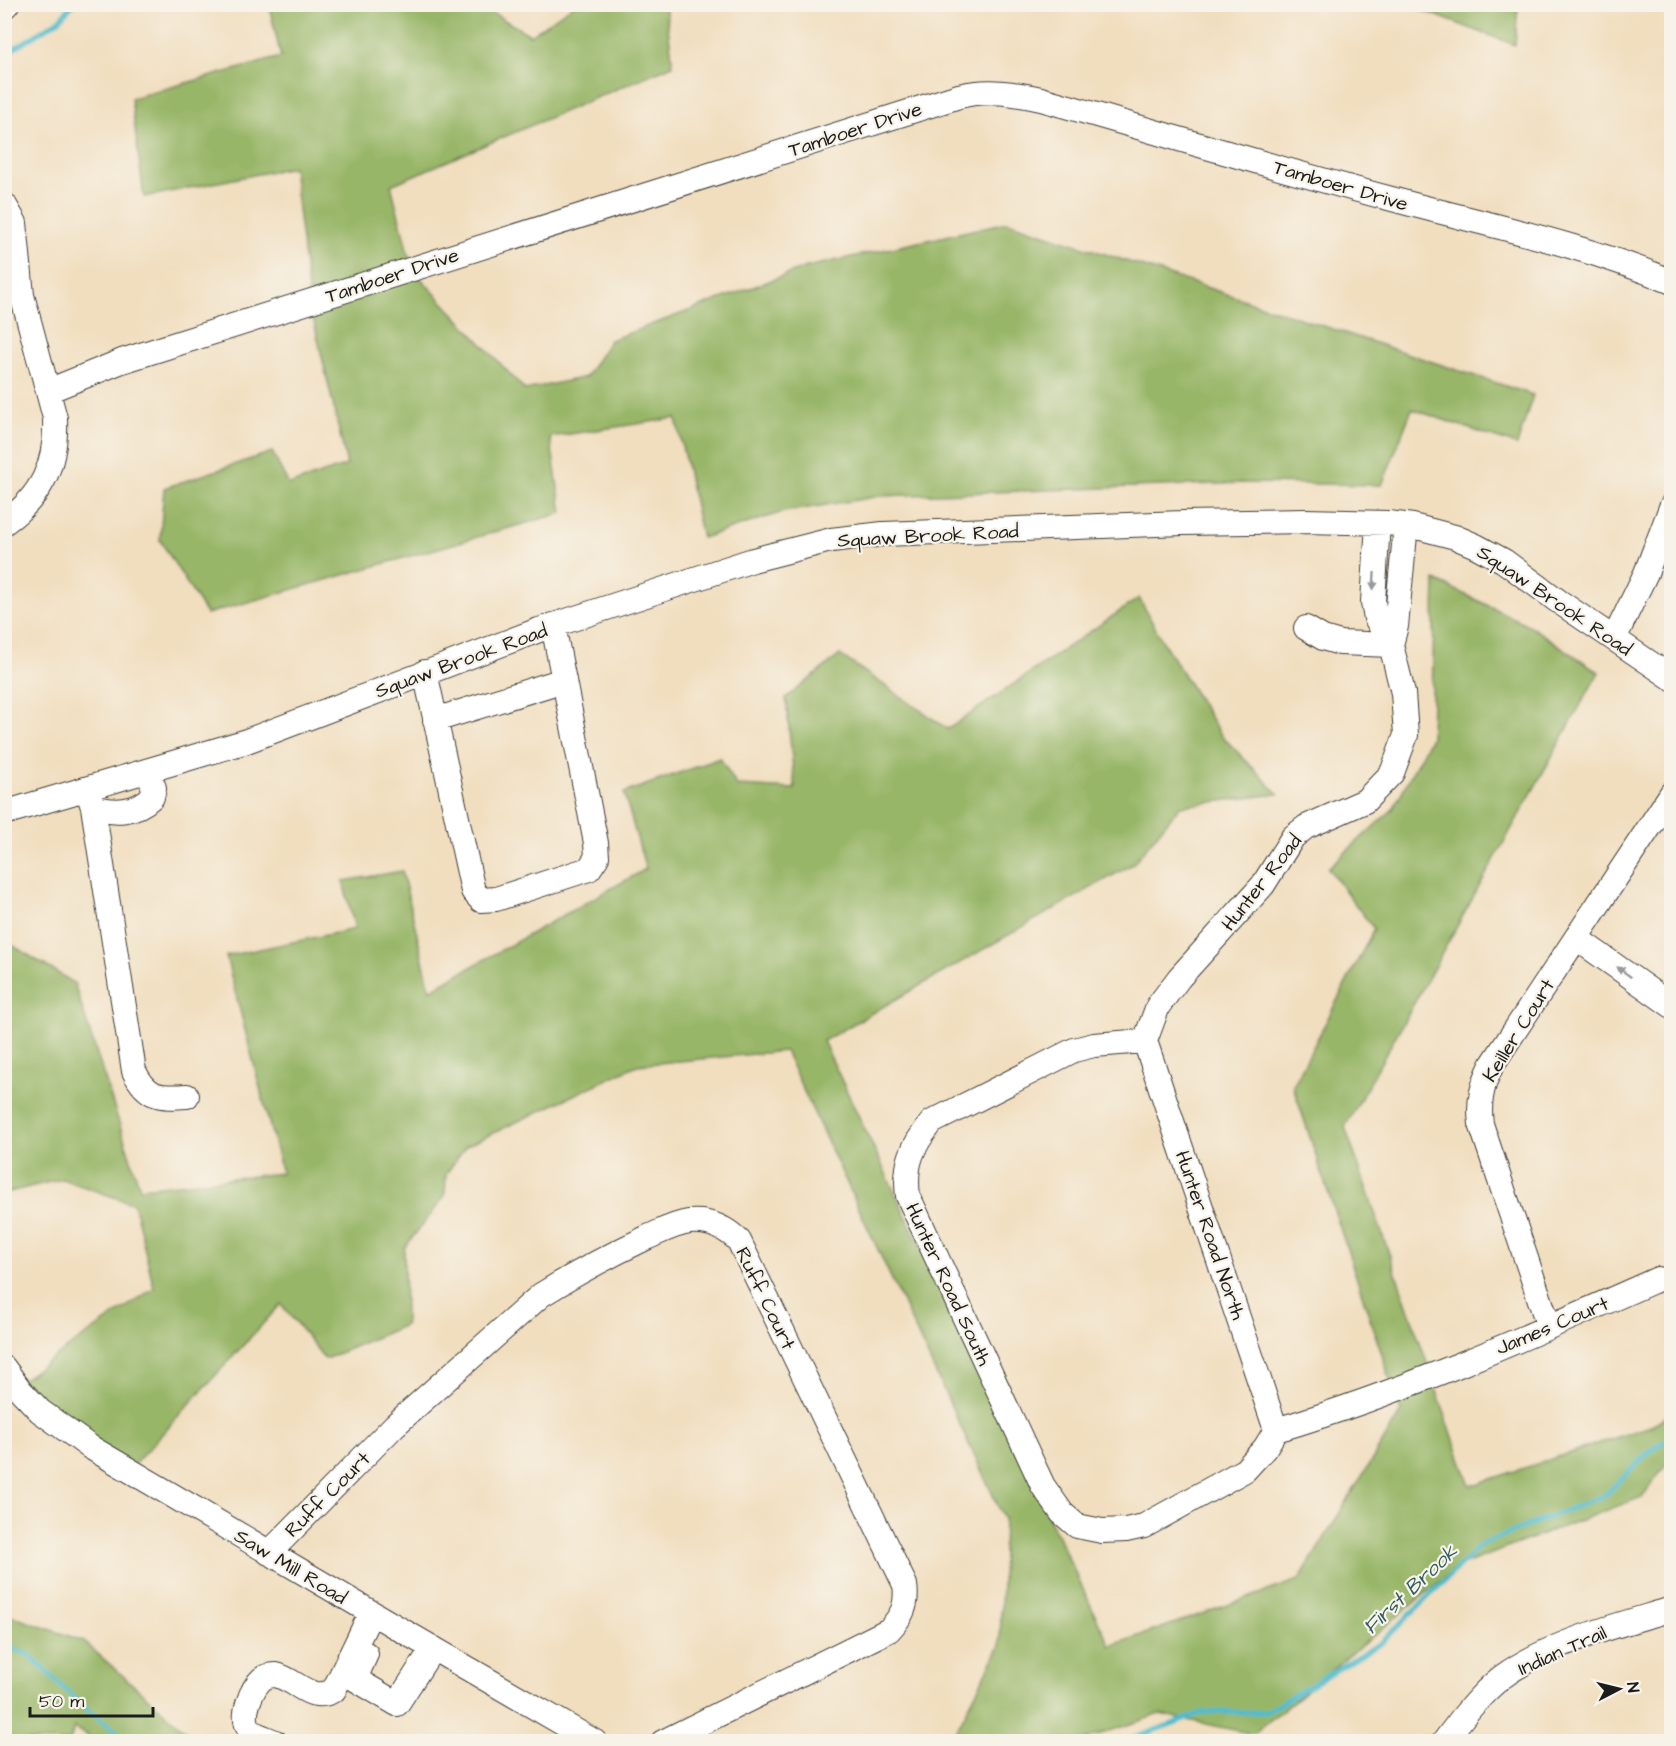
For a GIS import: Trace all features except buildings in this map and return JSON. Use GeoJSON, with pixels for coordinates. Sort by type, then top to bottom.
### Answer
{"type":"FeatureCollection","features":[{"type":"Feature","properties":{"kind":"street","name":"Tamboer Drive"},"geometry":{"type":"LineString","coordinates":[[48,391],[122,361],[959,96],[978,92],[997,91],[1041,99],[1366,192],[1571,245],[1671,282]]}},
{"type":"Feature","properties":{"kind":"street"},"geometry":{"type":"LineString","coordinates":[[4,204],[15,223],[22,295],[55,418],[56,434],[49,470],[30,502],[4,523]]}},
{"type":"Feature","properties":{"kind":"street"},"geometry":{"type":"LineString","coordinates":[[1614,639],[1646,573],[1671,505]]}},
{"type":"Feature","properties":{"kind":"street","name":"Squaw Brook Road"},"geometry":{"type":"LineString","coordinates":[[4,813],[90,798],[148,771],[244,742],[553,625],[753,560],[831,540],[882,534],[1184,523],[1306,521],[1406,525],[1436,531],[1476,546],[1504,561],[1558,602],[1671,678]]}},
{"type":"Feature","properties":{"kind":"street","name":"Hunter Road"},"geometry":{"type":"LineString","coordinates":[[1145,1041],[1158,1006],[1179,978],[1263,885],[1293,837],[1306,827],[1365,801],[1392,773],[1407,735],[1403,693],[1391,645],[1376,618],[1373,602],[1378,523]]}},
{"type":"Feature","properties":{"kind":"street","name":"Hunter Road"},"geometry":{"type":"LineString","coordinates":[[1391,645],[1396,626],[1406,525]]}},
{"type":"Feature","properties":{"kind":"street"},"geometry":{"type":"LineString","coordinates":[[424,672],[473,891],[481,900],[496,899],[589,869],[597,857],[596,843],[553,625]]}},
{"type":"Feature","properties":{"kind":"street"},"geometry":{"type":"LineString","coordinates":[[1306,628],[1323,638],[1340,643],[1391,645]]}},
{"type":"Feature","properties":{"kind":"street"},"geometry":{"type":"LineString","coordinates":[[435,720],[564,680]]}},
{"type":"Feature","properties":{"kind":"street"},"geometry":{"type":"LineString","coordinates":[[90,798],[107,811],[124,812],[147,802],[152,797],[154,788],[148,771]]}},
{"type":"Feature","properties":{"kind":"street","name":"Keiller Court"},"geometry":{"type":"LineString","coordinates":[[1550,1327],[1481,1124],[1480,1095],[1492,1065],[1671,793]]}},
{"type":"Feature","properties":{"kind":"street"},"geometry":{"type":"LineString","coordinates":[[90,798],[134,1071],[141,1085],[151,1093],[170,1097],[187,1096]]}},
{"type":"Feature","properties":{"kind":"street"},"geometry":{"type":"LineString","coordinates":[[1576,938],[1671,1006]]}},
{"type":"Feature","properties":{"kind":"street","name":"Hunter Road North"},"geometry":{"type":"LineString","coordinates":[[1145,1041],[1276,1430]]}},
{"type":"Feature","properties":{"kind":"street","name":"Hunter Road South"},"geometry":{"type":"LineString","coordinates":[[1145,1041],[1094,1045],[1074,1050],[932,1122],[919,1138],[906,1174],[908,1196],[1043,1486],[1062,1513],[1077,1526],[1102,1531],[1126,1530],[1144,1526],[1245,1470],[1265,1448],[1276,1430]]}},
{"type":"Feature","properties":{"kind":"street","name":"Ruff Court"},"geometry":{"type":"LineString","coordinates":[[269,1553],[395,1425],[541,1295],[568,1278],[672,1226],[687,1222],[717,1225],[730,1232],[739,1241],[905,1585],[907,1598],[899,1619],[889,1630],[663,1742]]}},
{"type":"Feature","properties":{"kind":"street","name":"James Court"},"geometry":{"type":"LineString","coordinates":[[1276,1430],[1338,1411],[1446,1370],[1658,1280]]}},
{"type":"Feature","properties":{"kind":"street","name":"Saw Mill Road"},"geometry":{"type":"LineString","coordinates":[[4,1368],[20,1390],[57,1425],[90,1447],[595,1742]]}},
{"type":"Feature","properties":{"kind":"street","name":"Indian Trail"},"geometry":{"type":"LineString","coordinates":[[1444,1742],[1468,1710],[1486,1692],[1521,1666],[1569,1642],[1671,1609]]}},
{"type":"Feature","properties":{"kind":"street"},"geometry":{"type":"LineString","coordinates":[[376,1616],[355,1679],[397,1704],[433,1648]]}},
{"type":"Feature","properties":{"kind":"street"},"geometry":{"type":"LineString","coordinates":[[274,1742],[252,1732],[245,1716],[245,1709],[260,1681],[270,1675],[276,1675],[312,1694],[321,1695],[334,1690],[376,1616]]}},
{"type":"Feature","properties":{"kind":"green space"},"geometry":{"type":"Polygon","coordinates":[[[269,5],[479,5],[530,35],[574,5],[665,5],[673,65],[391,185],[412,269],[525,390],[586,377],[610,340],[807,267],[1008,222],[1533,395],[1517,445],[1412,409],[1382,485],[1245,483],[881,496],[783,512],[702,538],[676,418],[550,437],[562,513],[206,614],[160,540],[164,488],[272,452],[289,485],[347,465],[309,300],[293,167],[144,197],[131,98],[281,57],[269,5]]]}},
{"type":"Feature","properties":{"kind":"green space"},"geometry":{"type":"Polygon","coordinates":[[[1408,5],[1518,5],[1515,45],[1408,5]]]}},
{"type":"Feature","properties":{"kind":"green space"},"geometry":{"type":"Polygon","coordinates":[[[1435,580],[1528,625],[1599,672],[1345,1127],[1470,1486],[1651,1426],[1671,1413],[1671,1458],[1642,1497],[1459,1566],[1253,1734],[1160,1714],[1080,1741],[942,1741],[957,1729],[1000,1646],[1004,1519],[785,1051],[637,1065],[466,1146],[446,1174],[445,1196],[404,1248],[405,1325],[325,1359],[281,1304],[128,1471],[16,1384],[154,1288],[134,1204],[62,1179],[5,1193],[4,940],[74,983],[140,1188],[282,1173],[226,956],[355,929],[343,881],[402,871],[430,990],[646,869],[624,793],[720,758],[737,786],[795,789],[786,698],[840,655],[948,729],[1139,598],[1163,642],[1221,735],[1278,794],[1180,806],[1133,864],[823,1041],[1110,1646],[1299,1580],[1401,1412],[1293,1086],[1374,929],[1328,868],[1393,809],[1431,737],[1435,580]]]}},
{"type":"Feature","properties":{"kind":"green space"},"geometry":{"type":"Polygon","coordinates":[[[5,1614],[83,1641],[197,1741],[96,1741],[74,1727],[70,1741],[5,1741],[5,1614]]]}},
{"type":"Feature","properties":{"kind":"waterway"},"geometry":{"type":"LineString","coordinates":[[4,55],[59,20],[73,4]]}},
{"type":"Feature","properties":{"kind":"waterway","name":"First Brook"},"geometry":{"type":"LineString","coordinates":[[1123,1742],[1204,1712],[1266,1712],[1381,1643],[1482,1544],[1605,1495],[1651,1450],[1672,1438]]}},
{"type":"Feature","properties":{"kind":"waterway","name":"First Brook"},"geometry":{"type":"LineString","coordinates":[[4,1645],[28,1654],[86,1709],[131,1742]]}}]}
